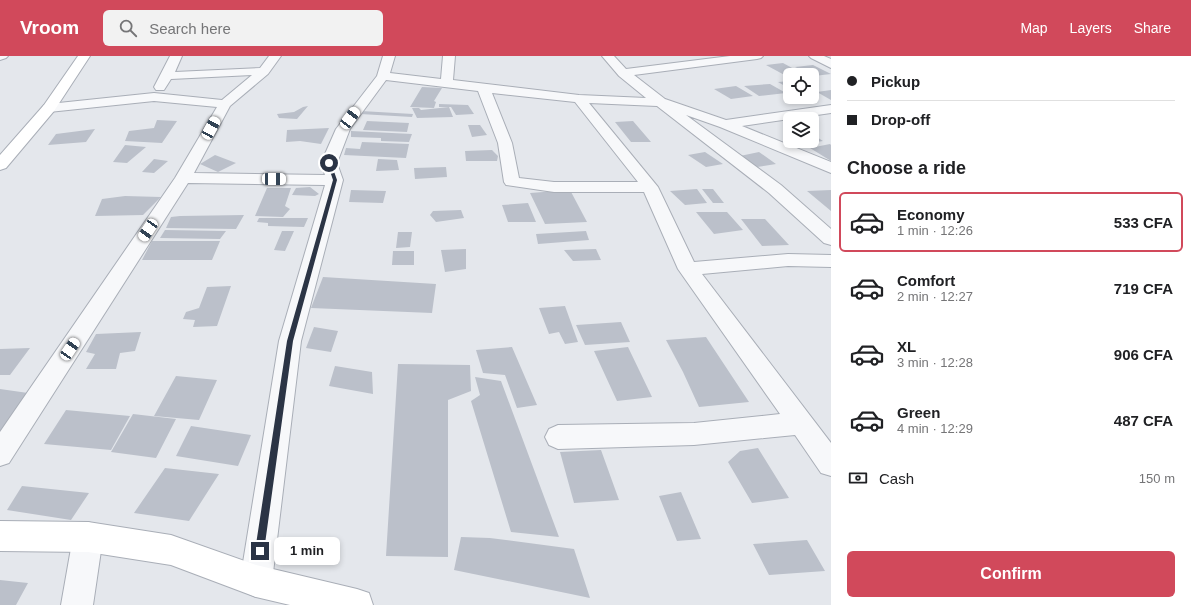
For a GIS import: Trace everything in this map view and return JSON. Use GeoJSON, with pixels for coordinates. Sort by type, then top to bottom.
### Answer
{"type":"FeatureCollection","features":[{"type":"Feature","properties":{"kind":"main road"},"geometry":{"type":"LineString","coordinates":[[0,165],[49,108],[84,56]]}},
{"type":"Feature","properties":{"kind":"main road"},"geometry":{"type":"LineString","coordinates":[[0,536],[88,537],[170,550],[256,581],[356,605]]}},
{"type":"Feature","properties":{"kind":"street"},"geometry":{"type":"LineString","coordinates":[[154,97],[168,76],[176,56]]}},
{"type":"Feature","properties":{"kind":"street"},"geometry":{"type":"LineString","coordinates":[[256,581],[290,341],[335,180],[329,163],[342,129],[382,76],[389,56]]}},
{"type":"Feature","properties":{"kind":"street"},"geometry":{"type":"LineString","coordinates":[[446,83],[448,77],[449,56]]}},
{"type":"Feature","properties":{"kind":"street"},"geometry":{"type":"LineString","coordinates":[[608,56],[623,74],[775,189],[831,239]]}},
{"type":"Feature","properties":{"kind":"street"},"geometry":{"type":"LineString","coordinates":[[623,74],[718,58],[757,56]]}},
{"type":"Feature","properties":{"kind":"street"},"geometry":{"type":"LineString","coordinates":[[815,56],[831,64]]}},
{"type":"Feature","properties":{"kind":"street"},"geometry":{"type":"LineString","coordinates":[[168,76],[270,63]]}},
{"type":"Feature","properties":{"kind":"street"},"geometry":{"type":"LineString","coordinates":[[0,454],[183,178],[225,104],[270,63]]}},
{"type":"Feature","properties":{"kind":"street"},"geometry":{"type":"LineString","coordinates":[[382,76],[579,99],[661,102],[726,124],[831,168]]}},
{"type":"Feature","properties":{"kind":"street"},"geometry":{"type":"LineString","coordinates":[[484,87],[505,143],[512,182],[554,187],[650,187]]}},
{"type":"Feature","properties":{"kind":"street"},"geometry":{"type":"LineString","coordinates":[[49,108],[154,97],[225,104]]}},
{"type":"Feature","properties":{"kind":"street"},"geometry":{"type":"LineString","coordinates":[[579,99],[650,187],[688,269],[800,424],[831,464]]}},
{"type":"Feature","properties":{"kind":"street"},"geometry":{"type":"LineString","coordinates":[[726,124],[831,109]]}},
{"type":"Feature","properties":{"kind":"street"},"geometry":{"type":"LineString","coordinates":[[183,178],[335,180]]}},
{"type":"Feature","properties":{"kind":"street"},"geometry":{"type":"LineString","coordinates":[[688,269],[788,260],[831,261]]}},
{"type":"Feature","properties":{"kind":"street"},"geometry":{"type":"LineString","coordinates":[[558,437],[694,434],[800,424]]}},
{"type":"Feature","properties":{"kind":"street"},"geometry":{"type":"LineString","coordinates":[[77,605],[88,537]]}},
{"type":"Feature","properties":{"kind":"building"},"geometry":{"type":"Polygon","coordinates":[[[783,63],[792,68],[783,68],[783,74],[766,65],[783,63]]]}},
{"type":"Feature","properties":{"kind":"building"},"geometry":{"type":"Polygon","coordinates":[[[813,65],[819,68],[797,68],[795,67],[813,65]]]}},
{"type":"Feature","properties":{"kind":"building"},"geometry":{"type":"Polygon","coordinates":[[[819,68],[831,74],[819,75],[819,68]]]}},
{"type":"Feature","properties":{"kind":"building"},"geometry":{"type":"Polygon","coordinates":[[[770,84],[783,91],[783,93],[759,96],[744,86],[770,84]]]}},
{"type":"Feature","properties":{"kind":"building"},"geometry":{"type":"Polygon","coordinates":[[[736,86],[753,96],[731,99],[714,89],[736,86]]]}},
{"type":"Feature","properties":{"kind":"building"},"geometry":{"type":"Polygon","coordinates":[[[422,87],[442,88],[434,101],[436,102],[434,108],[410,107],[422,87]]]}},
{"type":"Feature","properties":{"kind":"building"},"geometry":{"type":"Polygon","coordinates":[[[831,90],[831,100],[819,93],[819,92],[831,90]]]}},
{"type":"Feature","properties":{"kind":"building"},"geometry":{"type":"Polygon","coordinates":[[[439,104],[468,105],[474,114],[456,115],[451,107],[439,107],[439,104]]]}},
{"type":"Feature","properties":{"kind":"building"},"geometry":{"type":"Polygon","coordinates":[[[308,106],[297,119],[279,118],[277,114],[294,112],[308,106]]]}},
{"type":"Feature","properties":{"kind":"building"},"geometry":{"type":"Polygon","coordinates":[[[449,107],[453,117],[417,118],[412,108],[419,108],[421,110],[449,107]]]}},
{"type":"Feature","properties":{"kind":"building"},"geometry":{"type":"Polygon","coordinates":[[[361,111],[413,114],[412,117],[360,114],[361,111]]]}},
{"type":"Feature","properties":{"kind":"building"},"geometry":{"type":"Polygon","coordinates":[[[157,120],[177,121],[162,143],[125,141],[129,131],[154,128],[157,120]]]}},
{"type":"Feature","properties":{"kind":"building"},"geometry":{"type":"Polygon","coordinates":[[[367,121],[409,123],[407,132],[363,130],[367,121]]]}},
{"type":"Feature","properties":{"kind":"building"},"geometry":{"type":"Polygon","coordinates":[[[633,121],[651,142],[631,142],[615,122],[633,121]]]}},
{"type":"Feature","properties":{"kind":"building"},"geometry":{"type":"Polygon","coordinates":[[[468,125],[480,125],[487,135],[472,137],[468,125]]]}},
{"type":"Feature","properties":{"kind":"building"},"geometry":{"type":"Polygon","coordinates":[[[329,128],[321,144],[300,141],[286,142],[287,130],[329,128]]]}},
{"type":"Feature","properties":{"kind":"building"},"geometry":{"type":"Polygon","coordinates":[[[95,129],[86,142],[48,145],[56,134],[95,129]]]}},
{"type":"Feature","properties":{"kind":"building"},"geometry":{"type":"Polygon","coordinates":[[[351,131],[412,134],[409,142],[381,141],[381,138],[351,137],[351,131]]]}},
{"type":"Feature","properties":{"kind":"building"},"geometry":{"type":"Polygon","coordinates":[[[362,142],[409,144],[406,158],[344,155],[346,148],[360,149],[362,142]]]}},
{"type":"Feature","properties":{"kind":"building"},"geometry":{"type":"Polygon","coordinates":[[[125,145],[146,147],[127,163],[113,162],[125,145]]]}},
{"type":"Feature","properties":{"kind":"building"},"geometry":{"type":"Polygon","coordinates":[[[831,145],[831,161],[810,148],[819,148],[819,146],[831,145]]]}},
{"type":"Feature","properties":{"kind":"building"},"geometry":{"type":"Polygon","coordinates":[[[492,150],[498,156],[497,161],[466,161],[465,151],[492,150]]]}},
{"type":"Feature","properties":{"kind":"building"},"geometry":{"type":"Polygon","coordinates":[[[705,152],[723,164],[706,167],[688,155],[705,152]]]}},
{"type":"Feature","properties":{"kind":"building"},"geometry":{"type":"Polygon","coordinates":[[[759,152],[776,164],[757,167],[740,156],[759,152]]]}},
{"type":"Feature","properties":{"kind":"building"},"geometry":{"type":"Polygon","coordinates":[[[215,155],[236,163],[218,172],[200,164],[215,155]]]}},
{"type":"Feature","properties":{"kind":"building"},"geometry":{"type":"Polygon","coordinates":[[[154,159],[168,161],[154,173],[142,172],[154,159]]]}},
{"type":"Feature","properties":{"kind":"building"},"geometry":{"type":"Polygon","coordinates":[[[378,159],[397,160],[399,170],[376,171],[378,159]]]}},
{"type":"Feature","properties":{"kind":"building"},"geometry":{"type":"Polygon","coordinates":[[[446,167],[447,177],[415,179],[414,168],[446,167]]]}},
{"type":"Feature","properties":{"kind":"building"},"geometry":{"type":"Polygon","coordinates":[[[310,187],[319,194],[315,196],[292,195],[296,188],[310,187]]]}},
{"type":"Feature","properties":{"kind":"building"},"geometry":{"type":"Polygon","coordinates":[[[267,188],[291,188],[285,206],[290,209],[283,217],[255,216],[267,188]]]}},
{"type":"Feature","properties":{"kind":"building"},"geometry":{"type":"Polygon","coordinates":[[[697,189],[707,203],[685,205],[670,191],[697,189]]]}},
{"type":"Feature","properties":{"kind":"building"},"geometry":{"type":"Polygon","coordinates":[[[702,189],[713,189],[724,203],[713,203],[702,189]]]}},
{"type":"Feature","properties":{"kind":"building"},"geometry":{"type":"Polygon","coordinates":[[[351,190],[386,191],[383,203],[349,202],[351,190]]]}},
{"type":"Feature","properties":{"kind":"building"},"geometry":{"type":"Polygon","coordinates":[[[570,190],[587,222],[545,224],[530,193],[570,190]]]}},
{"type":"Feature","properties":{"kind":"building"},"geometry":{"type":"Polygon","coordinates":[[[831,190],[831,211],[807,191],[831,190]]]}},
{"type":"Feature","properties":{"kind":"building"},"geometry":{"type":"Polygon","coordinates":[[[125,196],[161,197],[143,215],[95,216],[102,199],[125,196]]]}},
{"type":"Feature","properties":{"kind":"building"},"geometry":{"type":"Polygon","coordinates":[[[528,203],[536,222],[508,222],[502,205],[528,203]]]}},
{"type":"Feature","properties":{"kind":"building"},"geometry":{"type":"Polygon","coordinates":[[[461,210],[464,218],[436,222],[430,215],[433,211],[461,210]]]}},
{"type":"Feature","properties":{"kind":"building"},"geometry":{"type":"Polygon","coordinates":[[[696,212],[727,212],[743,230],[714,234],[696,212]]]}},
{"type":"Feature","properties":{"kind":"building"},"geometry":{"type":"Polygon","coordinates":[[[244,215],[236,229],[166,228],[171,217],[244,215]]]}},
{"type":"Feature","properties":{"kind":"building"},"geometry":{"type":"Polygon","coordinates":[[[259,218],[308,218],[304,227],[268,226],[268,223],[257,222],[259,218]]]}},
{"type":"Feature","properties":{"kind":"building"},"geometry":{"type":"Polygon","coordinates":[[[741,219],[765,219],[789,245],[762,246],[741,219]]]}},
{"type":"Feature","properties":{"kind":"building"},"geometry":{"type":"Polygon","coordinates":[[[165,230],[226,231],[220,239],[160,238],[165,230]]]}},
{"type":"Feature","properties":{"kind":"building"},"geometry":{"type":"Polygon","coordinates":[[[282,231],[294,231],[285,251],[274,250],[282,231]]]}},
{"type":"Feature","properties":{"kind":"building"},"geometry":{"type":"Polygon","coordinates":[[[586,231],[589,240],[538,244],[536,234],[586,231]]]}},
{"type":"Feature","properties":{"kind":"building"},"geometry":{"type":"Polygon","coordinates":[[[398,232],[412,232],[410,247],[396,248],[398,232]]]}},
{"type":"Feature","properties":{"kind":"building"},"geometry":{"type":"Polygon","coordinates":[[[152,241],[220,241],[212,260],[142,260],[152,241]]]}},
{"type":"Feature","properties":{"kind":"building"},"geometry":{"type":"Polygon","coordinates":[[[466,249],[466,269],[445,272],[441,250],[466,249]]]}},
{"type":"Feature","properties":{"kind":"building"},"geometry":{"type":"Polygon","coordinates":[[[596,249],[601,260],[573,261],[564,250],[596,249]]]}},
{"type":"Feature","properties":{"kind":"building"},"geometry":{"type":"Polygon","coordinates":[[[393,251],[414,251],[414,265],[392,265],[393,251]]]}},
{"type":"Feature","properties":{"kind":"building"},"geometry":{"type":"Polygon","coordinates":[[[323,277],[436,284],[432,313],[311,308],[323,277]]]}},
{"type":"Feature","properties":{"kind":"building"},"geometry":{"type":"Polygon","coordinates":[[[231,286],[217,326],[193,327],[195,320],[183,319],[186,312],[199,308],[207,287],[231,286]]]}},
{"type":"Feature","properties":{"kind":"building"},"geometry":{"type":"Polygon","coordinates":[[[565,306],[578,342],[565,344],[559,332],[549,334],[539,308],[565,306]]]}},
{"type":"Feature","properties":{"kind":"building"},"geometry":{"type":"Polygon","coordinates":[[[621,322],[630,342],[585,345],[576,325],[621,322]]]}},
{"type":"Feature","properties":{"kind":"building"},"geometry":{"type":"Polygon","coordinates":[[[314,327],[338,331],[331,352],[306,348],[314,327]]]}},
{"type":"Feature","properties":{"kind":"building"},"geometry":{"type":"Polygon","coordinates":[[[141,332],[135,351],[120,353],[116,369],[86,369],[95,354],[86,352],[96,334],[141,332]]]}},
{"type":"Feature","properties":{"kind":"building"},"geometry":{"type":"Polygon","coordinates":[[[706,337],[749,402],[699,407],[666,340],[706,337]]]}},
{"type":"Feature","properties":{"kind":"building"},"geometry":{"type":"Polygon","coordinates":[[[512,347],[537,405],[517,408],[505,375],[483,373],[476,350],[512,347]]]}},
{"type":"Feature","properties":{"kind":"building"},"geometry":{"type":"Polygon","coordinates":[[[628,347],[652,397],[617,401],[594,351],[628,347]]]}},
{"type":"Feature","properties":{"kind":"building"},"geometry":{"type":"Polygon","coordinates":[[[30,348],[10,375],[0,375],[0,349],[30,348]]]}},
{"type":"Feature","properties":{"kind":"building"},"geometry":{"type":"Polygon","coordinates":[[[398,364],[470,365],[471,391],[448,400],[448,557],[386,556],[398,364]]]}},
{"type":"Feature","properties":{"kind":"building"},"geometry":{"type":"Polygon","coordinates":[[[335,366],[372,372],[373,394],[329,386],[335,366]]]}},
{"type":"Feature","properties":{"kind":"building"},"geometry":{"type":"Polygon","coordinates":[[[176,376],[217,380],[199,420],[154,416],[176,376]]]}},
{"type":"Feature","properties":{"kind":"building"},"geometry":{"type":"Polygon","coordinates":[[[475,377],[501,381],[559,537],[511,532],[471,401],[480,395],[475,377]]]}},
{"type":"Feature","properties":{"kind":"building"},"geometry":{"type":"Polygon","coordinates":[[[0,389],[28,393],[0,435],[0,389]]]}},
{"type":"Feature","properties":{"kind":"building"},"geometry":{"type":"Polygon","coordinates":[[[66,410],[130,416],[111,450],[44,444],[66,410]]]}},
{"type":"Feature","properties":{"kind":"building"},"geometry":{"type":"Polygon","coordinates":[[[133,414],[176,419],[156,458],[111,452],[133,414]]]}},
{"type":"Feature","properties":{"kind":"building"},"geometry":{"type":"Polygon","coordinates":[[[191,426],[251,435],[238,466],[176,456],[191,426]]]}},
{"type":"Feature","properties":{"kind":"building"},"geometry":{"type":"Polygon","coordinates":[[[758,448],[789,498],[752,503],[728,462],[740,451],[758,448]]]}},
{"type":"Feature","properties":{"kind":"building"},"geometry":{"type":"Polygon","coordinates":[[[601,450],[619,500],[574,503],[560,452],[601,450]]]}},
{"type":"Feature","properties":{"kind":"building"},"geometry":{"type":"Polygon","coordinates":[[[165,468],[219,474],[189,521],[134,513],[165,468]]]}},
{"type":"Feature","properties":{"kind":"building"},"geometry":{"type":"Polygon","coordinates":[[[22,486],[89,493],[71,520],[7,510],[22,486]]]}},
{"type":"Feature","properties":{"kind":"building"},"geometry":{"type":"Polygon","coordinates":[[[681,492],[701,539],[677,541],[659,496],[681,492]]]}},
{"type":"Feature","properties":{"kind":"building"},"geometry":{"type":"Polygon","coordinates":[[[461,537],[490,538],[574,549],[590,598],[454,570],[461,537]]]}},
{"type":"Feature","properties":{"kind":"building"},"geometry":{"type":"Polygon","coordinates":[[[807,540],[825,571],[769,575],[753,544],[807,540]]]}},
{"type":"Feature","properties":{"kind":"building"},"geometry":{"type":"Polygon","coordinates":[[[0,580],[28,583],[16,605],[0,605],[0,580]]]}},
{"type":"Feature","properties":{"kind":"route"},"geometry":{"type":"LineString","coordinates":[[260,551],[290,341],[335,180],[329,163]]}}]}
